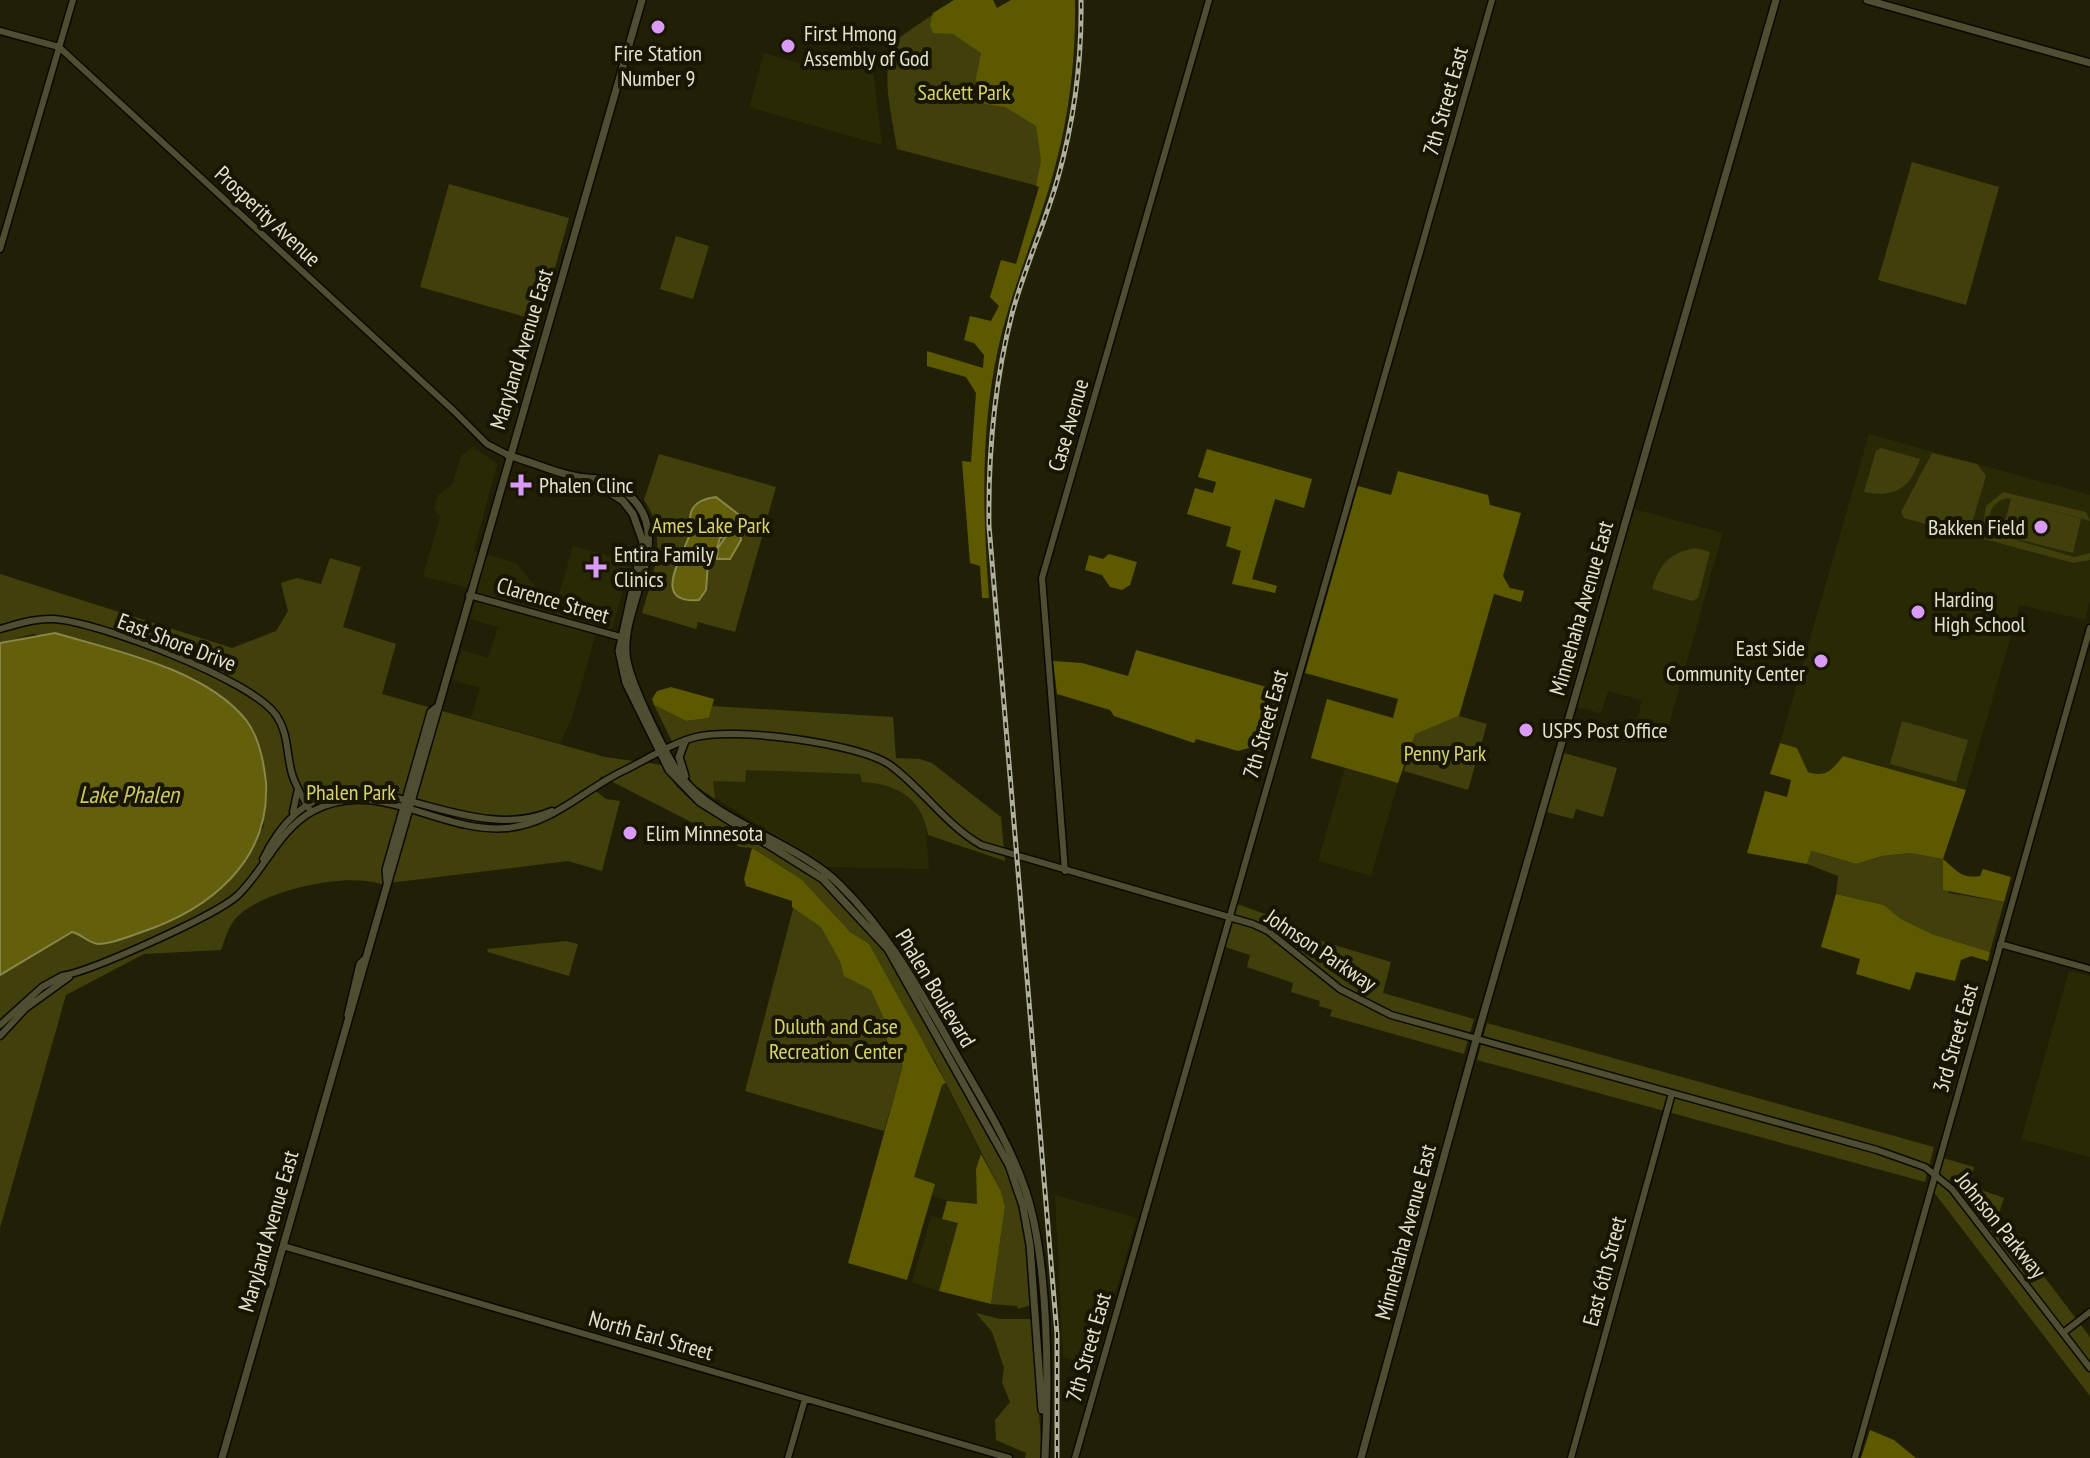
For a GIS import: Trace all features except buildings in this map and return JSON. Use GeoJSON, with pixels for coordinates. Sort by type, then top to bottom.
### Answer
{"type":"FeatureCollection","features":[{"type":"Feature","properties":{"kind":"main road","name":"Maryland Avenue East"},"geometry":{"type":"LineString","coordinates":[[222,1458],[387,882],[386,870],[408,804],[642,0]]}},
{"type":"Feature","properties":{"kind":"main road","name":"Minnehaha Avenue East"},"geometry":{"type":"LineString","coordinates":[[1361,1458],[1476,1040],[1776,0]]}},
{"type":"Feature","properties":{"kind":"main road"},"geometry":{"type":"LineString","coordinates":[[1867,0],[2090,63]]}},
{"type":"Feature","properties":{"kind":"main road","name":"Phalen Boulevard"},"geometry":{"type":"LineString","coordinates":[[508,455],[587,478],[623,501],[633,514],[643,542],[623,638],[624,675],[676,781],[700,802],[834,888],[888,949],[1009,1165],[1023,1206],[1033,1272],[1045,1458]]}},
{"type":"Feature","properties":{"kind":"main road"},"geometry":{"type":"LineString","coordinates":[[685,741],[679,755],[683,772],[706,799]]}},
{"type":"Feature","properties":{"kind":"main road","name":"Phalen Boulevard"},"geometry":{"type":"LineString","coordinates":[[663,751],[679,774],[706,799],[830,876],[888,938],[1008,1149],[1025,1190],[1037,1241],[1045,1339],[1045,1458]]}},
{"type":"Feature","properties":{"kind":"street"},"geometry":{"type":"LineString","coordinates":[[0,249],[73,0]]}},
{"type":"Feature","properties":{"kind":"street","name":"Case Avenue"},"geometry":{"type":"LineString","coordinates":[[1065,871],[1042,578],[1209,0]]}},
{"type":"Feature","properties":{"kind":"street","name":"7th Street East"},"geometry":{"type":"LineString","coordinates":[[1075,1458],[1227,916],[1492,0]]}},
{"type":"Feature","properties":{"kind":"street"},"geometry":{"type":"LineString","coordinates":[[0,31],[59,47]]}},
{"type":"Feature","properties":{"kind":"street","name":"Prosperity Avenue"},"geometry":{"type":"LineString","coordinates":[[59,47],[487,444],[508,455]]}},
{"type":"Feature","properties":{"kind":"street","name":"Clarence Street"},"geometry":{"type":"LineString","coordinates":[[469,595],[623,638]]}},
{"type":"Feature","properties":{"kind":"street","name":"East Shore Drive"},"geometry":{"type":"LineString","coordinates":[[0,629],[43,619],[67,621],[178,657],[235,683],[265,703],[281,723],[298,789],[311,812]]}},
{"type":"Feature","properties":{"kind":"street","name":"3rd Street East"},"geometry":{"type":"LineString","coordinates":[[1855,1458],[2090,628]]}},
{"type":"Feature","properties":{"kind":"street","name":"Johnson Parkway"},"geometry":{"type":"LineString","coordinates":[[292,815],[307,804],[352,790],[498,822],[538,817],[663,751],[685,741],[713,735],[829,742],[855,748],[891,766],[974,841],[1268,931],[1340,989],[1370,1006],[1476,1040],[1877,1150],[1935,1174],[1959,1197],[2090,1368]]}},
{"type":"Feature","properties":{"kind":"street"},"geometry":{"type":"LineString","coordinates":[[256,873],[276,834],[292,815],[298,789]]}},
{"type":"Feature","properties":{"kind":"street","name":"Johnson Parkway"},"geometry":{"type":"LineString","coordinates":[[311,812],[334,802],[357,799],[408,804]]}},
{"type":"Feature","properties":{"kind":"street"},"geometry":{"type":"LineString","coordinates":[[0,1025],[42,987],[213,913],[235,897],[288,830],[311,812]]}},
{"type":"Feature","properties":{"kind":"street"},"geometry":{"type":"LineString","coordinates":[[2000,944],[2090,969]]}},
{"type":"Feature","properties":{"kind":"street"},"geometry":{"type":"LineString","coordinates":[[0,1036],[26,1008],[72,975]]}},
{"type":"Feature","properties":{"kind":"street","name":"East 6th Street"},"geometry":{"type":"LineString","coordinates":[[1571,1458],[1672,1093]]}},
{"type":"Feature","properties":{"kind":"street","name":"North Earl Street"},"geometry":{"type":"LineString","coordinates":[[283,1246],[1009,1458]]}},
{"type":"Feature","properties":{"kind":"street"},"geometry":{"type":"LineString","coordinates":[[2063,1333],[2090,1312]]}},
{"type":"Feature","properties":{"kind":"street"},"geometry":{"type":"LineString","coordinates":[[788,1458],[805,1399]]}},
{"type":"Feature","properties":{"kind":"shaded area"},"geometry":{"type":"Polygon","coordinates":[[[954,0],[993,0],[997,8],[1011,0],[1075,0],[1071,82],[1061,143],[1004,325],[992,380],[984,473],[989,598],[982,598],[980,566],[970,563],[962,461],[971,462],[976,393],[966,377],[927,366],[927,351],[983,368],[984,355],[974,343],[964,340],[970,316],[991,321],[999,306],[990,297],[1001,260],[1016,264],[1039,187],[1036,186],[1041,160],[1036,126],[1005,107],[980,103],[976,78],[981,53],[953,34],[933,33],[930,25],[933,13],[954,0]]]}},
{"type":"Feature","properties":{"kind":"shaded area"},"geometry":{"type":"Polygon","coordinates":[[[837,50],[872,60],[882,145],[749,107],[764,53],[830,72],[837,50]]]}},
{"type":"Feature","properties":{"kind":"shaded area","name":"Harding High School"},"geometry":{"type":"Polygon","coordinates":[[[1869,434],[2090,495],[2090,601],[2085,620],[2020,605],[1966,790],[1843,756],[1831,771],[1819,776],[1808,772],[1797,748],[1780,743],[1869,434]]]}},
{"type":"Feature","properties":{"kind":"shaded area"},"geometry":{"type":"Polygon","coordinates":[[[473,447],[497,464],[474,551],[516,563],[545,598],[557,601],[573,546],[631,562],[612,629],[598,626],[572,718],[560,743],[471,718],[480,688],[452,680],[462,650],[488,658],[498,627],[470,619],[478,591],[423,576],[440,517],[434,508],[438,495],[452,485],[461,456],[473,447]]]}},
{"type":"Feature","properties":{"kind":"shaded area"},"geometry":{"type":"Polygon","coordinates":[[[1207,449],[1312,479],[1304,508],[1275,499],[1252,579],[1277,586],[1275,593],[1232,584],[1241,551],[1226,546],[1231,527],[1187,514],[1195,488],[1213,493],[1216,482],[1198,477],[1207,449]]]}},
{"type":"Feature","properties":{"kind":"shaded area"},"geometry":{"type":"Polygon","coordinates":[[[1398,471],[1488,495],[1490,505],[1521,513],[1503,576],[1510,588],[1524,591],[1521,602],[1494,594],[1459,716],[1415,734],[1398,783],[1311,758],[1327,699],[1393,718],[1398,699],[1305,673],[1358,486],[1391,495],[1398,471]]]}},
{"type":"Feature","properties":{"kind":"shaded area"},"geometry":{"type":"Polygon","coordinates":[[[1634,509],[1723,533],[1667,732],[1636,723],[1642,700],[1608,691],[1601,713],[1577,707],[1634,509]]]}},
{"type":"Feature","properties":{"kind":"shaded area"},"geometry":{"type":"Polygon","coordinates":[[[1109,554],[1137,562],[1130,585],[1122,590],[1110,587],[1102,575],[1085,570],[1089,555],[1103,559],[1109,554]]]}},
{"type":"Feature","properties":{"kind":"shaded area"},"geometry":{"type":"Polygon","coordinates":[[[1136,650],[1284,692],[1267,754],[1249,748],[1238,751],[1196,739],[1194,743],[1114,716],[1110,710],[1057,694],[1053,661],[1082,663],[1128,676],[1136,650]]]}},
{"type":"Feature","properties":{"kind":"shaded area"},"geometry":{"type":"Polygon","coordinates":[[[671,687],[714,699],[709,718],[686,721],[654,705],[652,699],[657,691],[671,687]]]}},
{"type":"Feature","properties":{"kind":"shaded area"},"geometry":{"type":"Polygon","coordinates":[[[1780,743],[1797,748],[1808,772],[1814,774],[1828,772],[1843,756],[1966,790],[1943,859],[1910,853],[1882,856],[1856,864],[1811,851],[1807,864],[1747,853],[1765,791],[1787,797],[1791,780],[1770,774],[1780,743]]]}},
{"type":"Feature","properties":{"kind":"shaded area"},"geometry":{"type":"Polygon","coordinates":[[[686,747],[844,750],[924,804],[929,869],[825,867],[693,784],[686,747]]]}},
{"type":"Feature","properties":{"kind":"shaded area"},"geometry":{"type":"Polygon","coordinates":[[[1345,768],[1398,783],[1371,876],[1318,861],[1345,768]]]}},
{"type":"Feature","properties":{"kind":"shaded area"},"geometry":{"type":"Polygon","coordinates":[[[752,848],[801,879],[850,932],[869,944],[946,1083],[942,1085],[914,1177],[935,1184],[907,1280],[848,1263],[903,1065],[887,1042],[886,1023],[871,990],[844,976],[840,961],[821,927],[792,907],[792,901],[746,886],[744,879],[752,848]]]}},
{"type":"Feature","properties":{"kind":"shaded area"},"geometry":{"type":"Polygon","coordinates":[[[1943,859],[1959,873],[1968,876],[1980,876],[1983,869],[2011,877],[2004,902],[1943,890],[1943,859]]]}},
{"type":"Feature","properties":{"kind":"shaded area"},"geometry":{"type":"Polygon","coordinates":[[[1836,894],[1884,905],[1901,919],[1932,934],[1990,952],[1988,961],[1971,956],[1961,960],[1955,981],[1916,972],[1910,990],[1856,974],[1860,959],[1821,947],[1836,894]]]}},
{"type":"Feature","properties":{"kind":"shaded area"},"geometry":{"type":"Polygon","coordinates":[[[2069,971],[2090,976],[2090,1157],[2021,1139],[2069,971]]]}},
{"type":"Feature","properties":{"kind":"shaded area"},"geometry":{"type":"Polygon","coordinates":[[[946,1083],[981,1154],[976,1169],[977,1204],[964,1205],[932,1196],[934,1184],[914,1177],[942,1085],[946,1083]]]}},
{"type":"Feature","properties":{"kind":"shaded area"},"geometry":{"type":"Polygon","coordinates":[[[981,1154],[1001,1191],[1005,1207],[991,1304],[939,1291],[958,1223],[942,1219],[947,1201],[977,1204],[976,1169],[981,1154]]]}},
{"type":"Feature","properties":{"kind":"shaded area"},"geometry":{"type":"Polygon","coordinates":[[[1055,1195],[1137,1218],[1094,1367],[1063,1357],[1055,1195]]]}},
{"type":"Feature","properties":{"kind":"shaded area"},"geometry":{"type":"Polygon","coordinates":[[[931,1216],[959,1223],[939,1291],[912,1282],[931,1216]]]}},
{"type":"Feature","properties":{"kind":"shaded area"},"geometry":{"type":"Polygon","coordinates":[[[1870,1430],[1894,1440],[1916,1458],[1861,1458],[1870,1430]]]}},
{"type":"Feature","properties":{"kind":"green space","name":"Sackett Park"},"geometry":{"type":"Polygon","coordinates":[[[954,0],[993,0],[1011,38],[1068,54],[1042,187],[897,149],[887,79],[891,52],[897,39],[954,0]]]}},
{"type":"Feature","properties":{"kind":"green space"},"geometry":{"type":"Polygon","coordinates":[[[1912,162],[1999,187],[1966,305],[1878,280],[1912,162]]]}},
{"type":"Feature","properties":{"kind":"green space"},"geometry":{"type":"Polygon","coordinates":[[[449,184],[569,218],[540,321],[420,287],[449,184]]]}},
{"type":"Feature","properties":{"kind":"green space"},"geometry":{"type":"Polygon","coordinates":[[[676,236],[709,246],[693,299],[660,289],[676,236]]]}},
{"type":"Feature","properties":{"kind":"green space"},"geometry":{"type":"Polygon","coordinates":[[[1881,448],[1920,459],[1911,478],[1900,489],[1884,494],[1864,492],[1876,451],[1881,448]]]}},
{"type":"Feature","properties":{"kind":"green space"},"geometry":{"type":"Polygon","coordinates":[[[1932,453],[1977,464],[1986,476],[1968,536],[1904,518],[1901,512],[1932,453]]]}},
{"type":"Feature","properties":{"kind":"green space","name":"Ames Lake Park"},"geometry":{"type":"Polygon","coordinates":[[[659,454],[776,487],[735,632],[698,622],[696,629],[642,613],[654,570],[657,541],[652,513],[644,500],[659,454]]]}},
{"type":"Feature","properties":{"kind":"green space"},"geometry":{"type":"Polygon","coordinates":[[[2003,492],[2086,512],[2090,521],[2007,498],[1996,504],[1990,513],[1990,523],[1996,534],[2074,557],[2090,553],[2090,560],[2073,563],[1981,538],[1986,506],[2003,492]]]}},
{"type":"Feature","properties":{"kind":"green space","name":"Bakken Field"},"geometry":{"type":"Polygon","coordinates":[[[2011,499],[2081,519],[2073,553],[2001,535],[2011,499]]]}},
{"type":"Feature","properties":{"kind":"green space"},"geometry":{"type":"Polygon","coordinates":[[[1695,548],[1710,552],[1698,598],[1692,601],[1652,589],[1666,561],[1695,548]]]}},
{"type":"Feature","properties":{"kind":"green space"},"geometry":{"type":"Polygon","coordinates":[[[330,558],[361,567],[343,627],[396,644],[382,694],[605,757],[662,765],[677,787],[694,803],[823,882],[884,949],[1012,1180],[1026,1237],[1031,1305],[1018,1309],[1017,1306],[991,1304],[1005,1207],[1001,1191],[935,1061],[914,1028],[884,1131],[745,1091],[801,879],[752,848],[740,847],[601,776],[596,791],[606,799],[620,801],[602,871],[568,861],[381,884],[348,880],[306,886],[267,898],[238,916],[221,950],[144,954],[66,995],[0,1228],[0,975],[72,932],[82,934],[90,942],[117,940],[154,928],[224,887],[264,826],[255,741],[248,722],[196,679],[102,646],[33,634],[0,643],[0,574],[232,648],[276,631],[288,611],[281,583],[297,578],[321,584],[330,558]]]}},
{"type":"Feature","properties":{"kind":"green space"},"geometry":{"type":"Polygon","coordinates":[[[654,705],[686,721],[709,718],[712,706],[893,717],[896,758],[932,763],[1001,817],[1005,861],[928,835],[914,802],[887,786],[862,782],[860,774],[746,770],[745,782],[713,781],[715,799],[693,784],[654,705]]]}},
{"type":"Feature","properties":{"kind":"green space","name":"Penny Park"},"geometry":{"type":"Polygon","coordinates":[[[1459,716],[1487,724],[1468,790],[1404,771],[1414,734],[1459,716]]]}},
{"type":"Feature","properties":{"kind":"green space"},"geometry":{"type":"Polygon","coordinates":[[[1902,721],[1968,740],[1956,782],[1890,764],[1902,721]]]}},
{"type":"Feature","properties":{"kind":"green space"},"geometry":{"type":"Polygon","coordinates":[[[1564,753],[1617,768],[1603,817],[1576,809],[1573,819],[1547,812],[1564,753]]]}},
{"type":"Feature","properties":{"kind":"green space"},"geometry":{"type":"Polygon","coordinates":[[[1810,851],[1856,864],[1882,856],[1911,853],[1943,859],[1949,893],[2004,902],[1990,952],[1932,934],[1901,919],[1884,905],[1836,894],[1838,876],[1807,864],[1810,851]]]}},
{"type":"Feature","properties":{"kind":"green space"},"geometry":{"type":"Polygon","coordinates":[[[1237,904],[1293,924],[1291,932],[1391,962],[1383,993],[1474,1019],[1464,1054],[1330,1016],[1332,1010],[1319,1006],[1320,1001],[1291,992],[1293,983],[1247,967],[1250,955],[1225,947],[1237,904]]]}},
{"type":"Feature","properties":{"kind":"green space"},"geometry":{"type":"Polygon","coordinates":[[[566,941],[578,944],[569,976],[488,952],[487,949],[566,941]]]}},
{"type":"Feature","properties":{"kind":"green space"},"geometry":{"type":"Polygon","coordinates":[[[1487,1023],[1934,1147],[1925,1182],[1477,1060],[1487,1023]]]}},
{"type":"Feature","properties":{"kind":"green space"},"geometry":{"type":"Polygon","coordinates":[[[1943,1158],[1974,1167],[1971,1180],[1976,1188],[2004,1198],[1998,1216],[2090,1337],[2090,1396],[1933,1191],[1943,1158]]]}},
{"type":"Feature","properties":{"kind":"green space"},"geometry":{"type":"Polygon","coordinates":[[[976,1313],[1000,1319],[1033,1319],[1042,1458],[1025,1458],[1026,1453],[996,1440],[995,1420],[1010,1402],[1002,1382],[1004,1368],[992,1332],[976,1313]]]}},
{"type":"Feature","properties":{"kind":"water"},"geometry":{"type":"Polygon","coordinates":[[[716,497],[738,514],[741,540],[730,559],[717,559],[718,548],[726,536],[720,538],[714,559],[708,564],[706,590],[699,600],[685,599],[676,595],[673,579],[689,535],[691,512],[700,501],[716,497]]]}},
{"type":"Feature","properties":{"kind":"water","name":"Lake Phalen"},"geometry":{"type":"Polygon","coordinates":[[[55,633],[158,664],[207,687],[229,702],[246,720],[258,742],[266,783],[265,811],[258,837],[246,859],[230,879],[189,911],[109,943],[94,943],[72,932],[0,975],[0,643],[55,633]]]}},
{"type":"Feature","properties":{"kind":"railway"},"geometry":{"type":"LineString","coordinates":[[1057,1458],[1057,1334],[989,499],[993,419],[1001,367],[1017,297],[1063,159],[1078,69],[1081,0]]}},
{"type":"Feature","properties":{"kind":"place","name":"Fire Station Number 9"},"geometry":{"type":"Point","coordinates":[658,27]}},
{"type":"Feature","properties":{"kind":"place","name":"First Hmong Assembly of God"},"geometry":{"type":"Point","coordinates":[788,46]}},
{"type":"Feature","properties":{"kind":"place","name":"Phalen Clinc"},"geometry":{"type":"Point","coordinates":[521,485]}},
{"type":"Feature","properties":{"kind":"place","name":"Bakken Field"},"geometry":{"type":"Point","coordinates":[2041,527]}},
{"type":"Feature","properties":{"kind":"place","name":"Entira Family Clinics"},"geometry":{"type":"Point","coordinates":[596,567]}},
{"type":"Feature","properties":{"kind":"place","name":"Harding High School"},"geometry":{"type":"Point","coordinates":[1918,612]}},
{"type":"Feature","properties":{"kind":"place","name":"East Side Community Center"},"geometry":{"type":"Point","coordinates":[1821,661]}},
{"type":"Feature","properties":{"kind":"place","name":"USPS Post Office"},"geometry":{"type":"Point","coordinates":[1526,730]}},
{"type":"Feature","properties":{"kind":"place","name":"Elim Minnesota"},"geometry":{"type":"Point","coordinates":[630,833]}},
{"type":"Feature","properties":{"kind":"park label","name":"Phalen Park"},"geometry":{"type":"Point","coordinates":[351,792]}},
{"type":"Feature","properties":{"kind":"park label","name":"Duluth and Case Recreation Center"},"geometry":{"type":"Point","coordinates":[836,1038]}}]}
